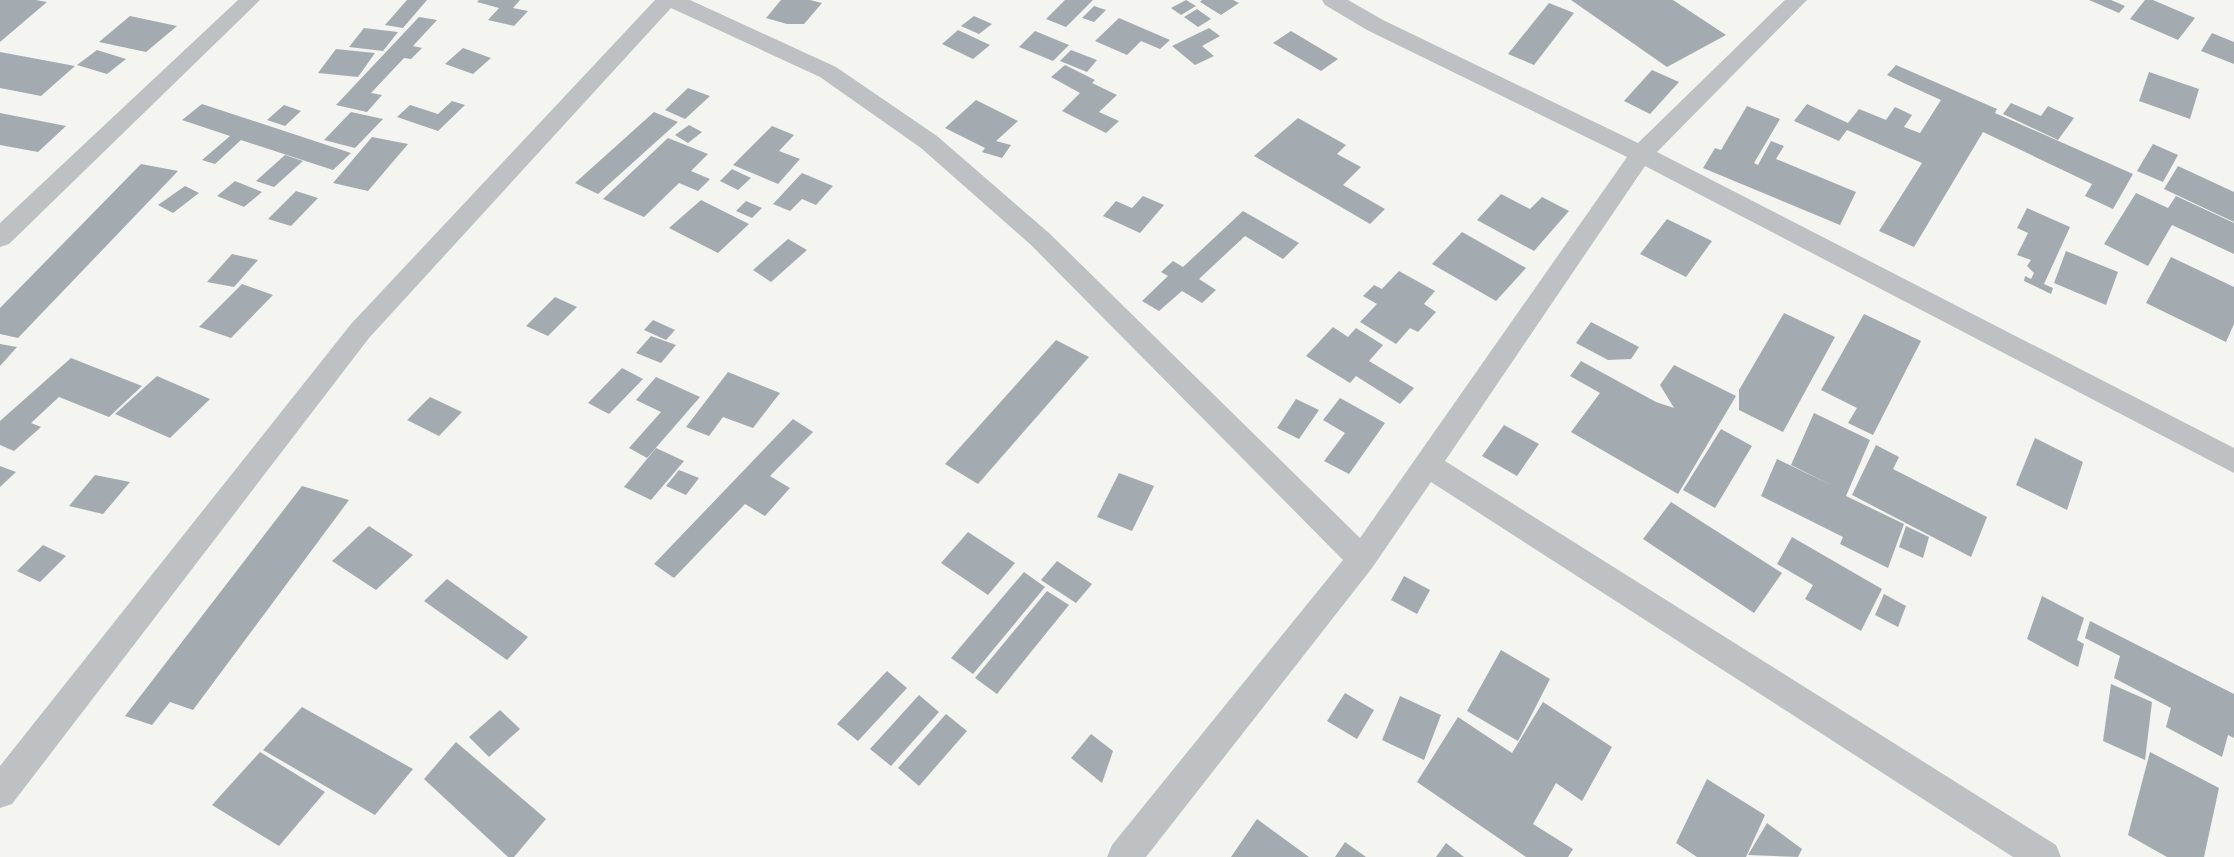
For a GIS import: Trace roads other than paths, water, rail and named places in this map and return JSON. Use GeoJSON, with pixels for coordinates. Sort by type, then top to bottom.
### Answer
{"type":"FeatureCollection","features":[{"type":"Feature","properties":{"kind":"street"},"geometry":{"type":"LineString","coordinates":[[0,238],[250,0]]}},
{"type":"Feature","properties":{"kind":"street"},"geometry":{"type":"LineString","coordinates":[[0,792],[360,331],[668,0]]}},
{"type":"Feature","properties":{"kind":"street"},"geometry":{"type":"LineString","coordinates":[[672,0],[828,72],[929,142],[1040,239],[1362,559]]}},
{"type":"Feature","properties":{"kind":"street"},"geometry":{"type":"LineString","coordinates":[[1332,0],[1374,25],[1641,154],[1990,332],[2234,461]]}},
{"type":"Feature","properties":{"kind":"street"},"geometry":{"type":"LineString","coordinates":[[1124,857],[1362,559],[1641,154],[1798,0]]}},
{"type":"Feature","properties":{"kind":"street"},"geometry":{"type":"LineString","coordinates":[[1427,464],[2044,857]]}}]}
